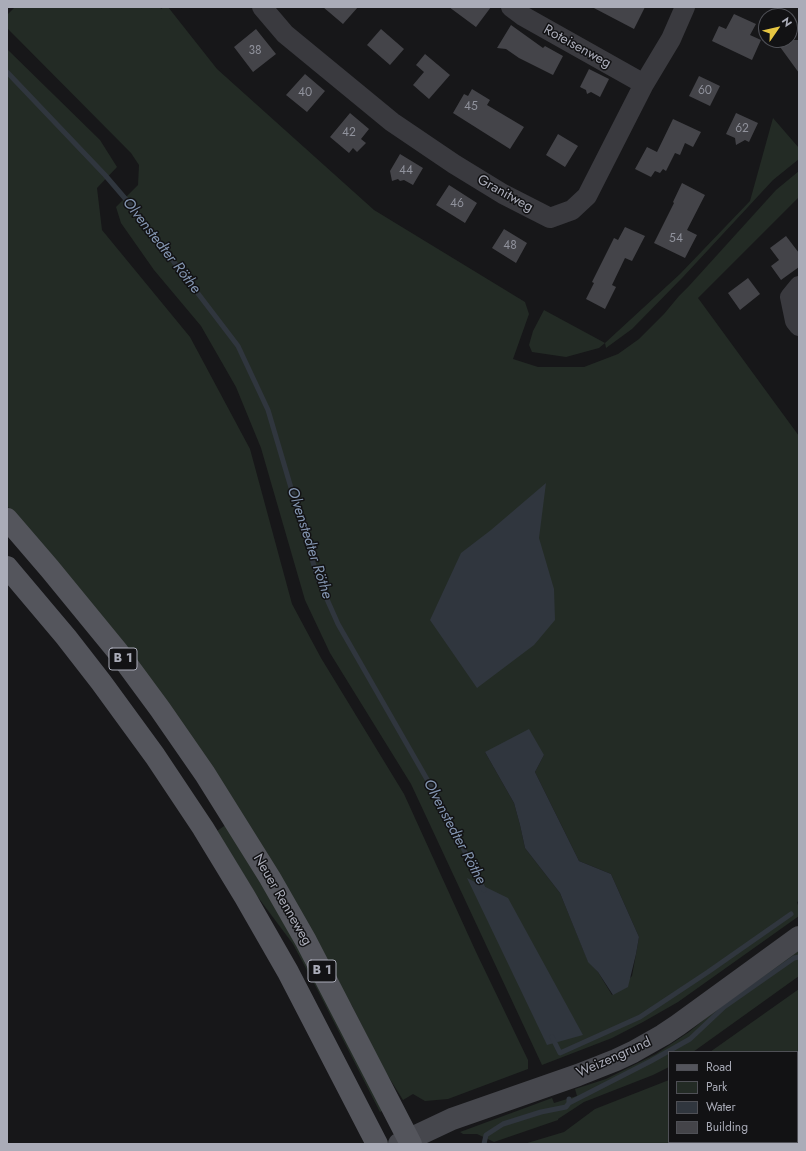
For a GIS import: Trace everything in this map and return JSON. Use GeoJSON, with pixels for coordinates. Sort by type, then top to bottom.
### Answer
{"type":"FeatureCollection","features":[{"type":"Feature","properties":{"kind":"main road","name":"Neuer Renneweg"},"geometry":{"type":"LineString","coordinates":[[7,519],[118,652],[206,774],[270,878],[306,941],[406,1142]]}},
{"type":"Feature","properties":{"kind":"main road","name":"B 1"},"geometry":{"type":"LineString","coordinates":[[7,567],[62,632],[101,682],[155,756],[203,828],[236,881],[288,972],[377,1144]]}},
{"type":"Feature","properties":{"kind":"main road","name":"Weizengrund"},"geometry":{"type":"LineString","coordinates":[[406,1142],[452,1119],[578,1075],[633,1052],[678,1025],[799,937]]}},
{"type":"Feature","properties":{"kind":"street","name":"Granitweg"},"geometry":{"type":"LineString","coordinates":[[262,7],[285,34],[392,122],[454,164],[503,194],[550,218],[572,210],[588,196],[644,84],[671,39],[685,7]]}},
{"type":"Feature","properties":{"kind":"street","name":"Roteisenweg"},"geometry":{"type":"LineString","coordinates":[[511,7],[529,20],[644,84]]}},
{"type":"Feature","properties":{"kind":"street"},"geometry":{"type":"LineString","coordinates":[[799,286],[790,297],[795,321],[799,326]]}},
{"type":"Feature","properties":{"kind":"green space"},"geometry":{"type":"Polygon","coordinates":[[[15,7],[160,7],[161,9],[168,7],[217,69],[374,210],[525,302],[529,314],[513,359],[538,367],[584,367],[618,354],[639,339],[664,314],[776,190],[799,171],[799,197],[698,298],[799,436],[799,901],[797,902],[799,916],[678,1002],[612,1038],[542,1065],[411,784],[330,653],[305,600],[261,448],[236,387],[201,326],[154,270],[121,223],[116,207],[138,185],[139,165],[131,153],[7,28],[7,15],[15,7]],[[485,752],[514,803],[525,848],[560,893],[588,961],[598,972],[612,995],[632,976],[639,937],[611,874],[579,861],[535,772],[544,755],[485,752]]]}},
{"type":"Feature","properties":{"kind":"green space"},"geometry":{"type":"Polygon","coordinates":[[[7,49],[100,140],[117,167],[97,188],[102,230],[190,337],[250,449],[292,604],[321,658],[404,794],[476,952],[528,1060],[528,1069],[448,1099],[425,1101],[413,1094],[403,1100],[383,1068],[352,1006],[32,533],[7,506],[7,49]]]}},
{"type":"Feature","properties":{"kind":"green space"},"geometry":{"type":"Polygon","coordinates":[[[773,118],[799,148],[799,159],[773,180],[683,277],[632,329],[606,348],[605,343],[680,274],[750,201],[773,118]]]}},
{"type":"Feature","properties":{"kind":"green space"},"geometry":{"type":"Polygon","coordinates":[[[544,310],[605,343],[599,348],[566,357],[532,352],[529,345],[533,331],[544,310]]]}},
{"type":"Feature","properties":{"kind":"green space"},"geometry":{"type":"Polygon","coordinates":[[[227,824],[281,915],[384,1110],[380,1112],[293,944],[257,896],[217,831],[227,824]]]}},
{"type":"Feature","properties":{"kind":"green space"},"geometry":{"type":"Polygon","coordinates":[[[799,947],[799,976],[694,1051],[668,1051],[668,1068],[653,1075],[584,1102],[558,1120],[494,1142],[477,1134],[463,1134],[460,1132],[552,1098],[554,1103],[577,1096],[575,1089],[606,1079],[656,1054],[689,1032],[724,1003],[799,947]]]}},
{"type":"Feature","properties":{"kind":"green space"},"geometry":{"type":"Polygon","coordinates":[[[799,989],[799,1144],[524,1144],[564,1132],[595,1109],[668,1080],[668,1143],[798,1143],[798,1051],[711,1051],[799,989]]]}},
{"type":"Feature","properties":{"kind":"water"},"geometry":{"type":"Polygon","coordinates":[[[546,483],[539,538],[554,589],[555,620],[534,645],[477,688],[430,620],[461,553],[491,530],[546,483]]]}},
{"type":"Feature","properties":{"kind":"water"},"geometry":{"type":"Polygon","coordinates":[[[529,729],[544,755],[535,772],[579,861],[611,874],[639,937],[628,987],[613,995],[598,972],[588,962],[560,893],[525,848],[514,803],[485,752],[529,729]]]}},
{"type":"Feature","properties":{"kind":"water"},"geometry":{"type":"Polygon","coordinates":[[[467,878],[508,898],[583,1035],[547,1045],[467,878]]]}},
{"type":"Feature","properties":{"kind":"building"},"geometry":{"type":"Polygon","coordinates":[[[323,7],[358,7],[343,24],[323,7]]]}},
{"type":"Feature","properties":{"kind":"building"},"geometry":{"type":"Polygon","coordinates":[[[449,7],[491,7],[476,27],[449,7]]]}},
{"type":"Feature","properties":{"kind":"building"},"geometry":{"type":"Polygon","coordinates":[[[592,7],[645,7],[634,29],[592,7]]]}},
{"type":"Feature","properties":{"kind":"building"},"geometry":{"type":"Polygon","coordinates":[[[734,14],[756,24],[750,35],[758,39],[758,47],[752,60],[712,41],[719,26],[726,29],[734,14]]]}},
{"type":"Feature","properties":{"kind":"building"},"geometry":{"type":"Polygon","coordinates":[[[511,25],[543,48],[545,46],[563,56],[553,75],[519,58],[506,49],[497,48],[511,25]]]}},
{"type":"Feature","properties":{"kind":"building"},"geometry":{"type":"Polygon","coordinates":[[[256,29],[276,54],[253,72],[234,47],[256,29]]]}},
{"type":"Feature","properties":{"kind":"building"},"geometry":{"type":"Polygon","coordinates":[[[381,29],[404,49],[390,65],[367,45],[381,29]]]}},
{"type":"Feature","properties":{"kind":"building"},"geometry":{"type":"Polygon","coordinates":[[[798,40],[799,40],[799,73],[781,48],[798,48],[798,40]]]}},
{"type":"Feature","properties":{"kind":"building"},"geometry":{"type":"Polygon","coordinates":[[[425,54],[450,75],[429,99],[413,85],[424,72],[416,65],[425,54]]]}},
{"type":"Feature","properties":{"kind":"building"},"geometry":{"type":"Polygon","coordinates":[[[589,69],[609,79],[600,97],[591,92],[587,94],[586,90],[580,87],[589,69]]]}},
{"type":"Feature","properties":{"kind":"building"},"geometry":{"type":"Polygon","coordinates":[[[305,74],[325,91],[307,112],[286,95],[305,74]]]}},
{"type":"Feature","properties":{"kind":"building"},"geometry":{"type":"Polygon","coordinates":[[[699,76],[720,86],[710,106],[689,96],[699,76]]]}},
{"type":"Feature","properties":{"kind":"building"},"geometry":{"type":"Polygon","coordinates":[[[472,89],[490,100],[487,105],[524,127],[510,149],[453,113],[464,94],[468,96],[472,89]]]}},
{"type":"Feature","properties":{"kind":"building"},"geometry":{"type":"Polygon","coordinates":[[[350,113],[369,129],[361,139],[366,143],[357,152],[353,148],[349,153],[330,137],[350,113]]]}},
{"type":"Feature","properties":{"kind":"building"},"geometry":{"type":"Polygon","coordinates":[[[736,113],[758,123],[749,142],[745,140],[736,145],[735,138],[726,134],[736,113]]]}},
{"type":"Feature","properties":{"kind":"building"},"geometry":{"type":"Polygon","coordinates":[[[673,119],[701,132],[693,147],[685,143],[680,155],[675,153],[666,171],[663,169],[660,173],[655,171],[651,177],[635,169],[647,147],[657,152],[673,119]]]}},
{"type":"Feature","properties":{"kind":"building"},"geometry":{"type":"Polygon","coordinates":[[[558,134],[578,146],[565,167],[546,155],[558,134]]]}},
{"type":"Feature","properties":{"kind":"building"},"geometry":{"type":"Polygon","coordinates":[[[400,154],[423,168],[413,185],[404,180],[400,181],[398,179],[392,181],[390,171],[400,154]]]}},
{"type":"Feature","properties":{"kind":"building"},"geometry":{"type":"Polygon","coordinates":[[[682,183],[705,195],[687,230],[697,235],[685,258],[654,243],[674,203],[673,202],[682,183]]]}},
{"type":"Feature","properties":{"kind":"building"},"geometry":{"type":"Polygon","coordinates":[[[449,185],[477,203],[465,223],[436,205],[449,185]]]}},
{"type":"Feature","properties":{"kind":"building"},"geometry":{"type":"Polygon","coordinates":[[[625,227],[645,236],[632,261],[625,258],[612,285],[616,287],[605,309],[586,299],[594,283],[592,282],[614,238],[618,240],[625,227]]]}},
{"type":"Feature","properties":{"kind":"building"},"geometry":{"type":"Polygon","coordinates":[[[504,229],[527,243],[516,263],[492,248],[504,229]]]}},
{"type":"Feature","properties":{"kind":"building"},"geometry":{"type":"Polygon","coordinates":[[[786,236],[799,253],[799,267],[781,280],[771,266],[779,260],[770,248],[786,236]]]}},
{"type":"Feature","properties":{"kind":"building"},"geometry":{"type":"Polygon","coordinates":[[[748,278],[760,294],[740,310],[728,293],[748,278]]]}},
{"type":"Feature","properties":{"kind":"waterway","name":"Olvenstedter Röthe"},"geometry":{"type":"LineString","coordinates":[[7,72],[105,175],[129,203],[238,346],[268,410],[318,579],[338,624],[440,802],[484,890]]}},
{"type":"Feature","properties":{"kind":"waterway"},"geometry":{"type":"LineString","coordinates":[[552,1037],[560,1053],[640,1017],[791,914]]}},
{"type":"Feature","properties":{"kind":"waterway"},"geometry":{"type":"LineString","coordinates":[[669,1051],[690,1039],[724,1007],[794,958],[799,957]]}},
{"type":"Feature","properties":{"kind":"waterway"},"geometry":{"type":"LineString","coordinates":[[569,1103],[668,1051]]}},
{"type":"Feature","properties":{"kind":"waterway"},"geometry":{"type":"LineString","coordinates":[[484,1144],[486,1135],[503,1124],[541,1112],[566,1107],[569,1103],[569,1099]]}}]}
